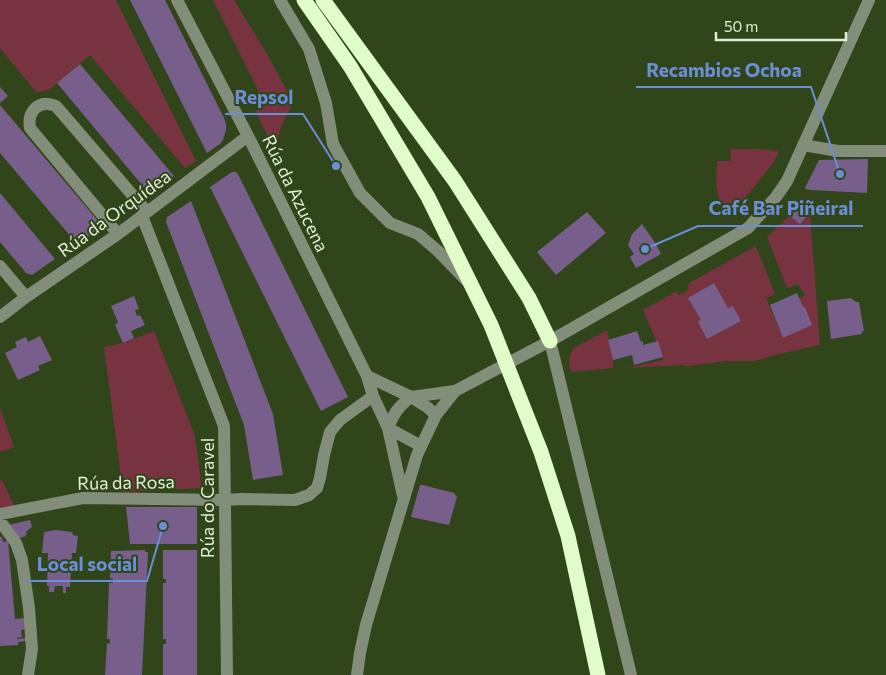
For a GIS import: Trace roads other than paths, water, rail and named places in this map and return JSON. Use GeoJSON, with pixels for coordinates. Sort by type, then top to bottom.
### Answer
{"type":"FeatureCollection","features":[{"type":"Feature","properties":{"kind":"highway"},"geometry":{"type":"LineString","coordinates":[[304,0],[350,66],[428,197],[491,325],[544,462],[568,536],[598,675]]}},
{"type":"Feature","properties":{"kind":"highway"},"geometry":{"type":"LineString","coordinates":[[323,0],[455,181],[529,298],[545,344]]}},
{"type":"Feature","properties":{"kind":"street","name":"Rúa da Azucena"},"geometry":{"type":"LineString","coordinates":[[177,0],[248,136],[367,376],[373,396],[388,428],[403,500]]}},
{"type":"Feature","properties":{"kind":"street"},"geometry":{"type":"LineString","coordinates":[[280,0],[309,49],[326,103],[333,144],[360,193],[390,223],[418,234],[472,285]]}},
{"type":"Feature","properties":{"kind":"street"},"geometry":{"type":"LineString","coordinates":[[357,675],[366,625],[403,500],[417,455],[436,415],[456,391],[476,379],[545,344],[748,228],[776,197],[787,181],[868,0]]}},
{"type":"Feature","properties":{"kind":"street","name":"Rúa do Caravel"},"geometry":{"type":"LineString","coordinates":[[118,234],[30,128],[31,114],[36,108],[44,104],[56,106],[144,214],[224,426],[227,675]]}},
{"type":"Feature","properties":{"kind":"street","name":"Rúa da Orquídea"},"geometry":{"type":"LineString","coordinates":[[0,317],[118,234],[248,136]]}},
{"type":"Feature","properties":{"kind":"street"},"geometry":{"type":"LineString","coordinates":[[803,145],[838,151],[886,150]]}},
{"type":"Feature","properties":{"kind":"street"},"geometry":{"type":"LineString","coordinates":[[0,266],[26,297]]}},
{"type":"Feature","properties":{"kind":"street"},"geometry":{"type":"LineString","coordinates":[[545,344],[631,675]]}},
{"type":"Feature","properties":{"kind":"street"},"geometry":{"type":"LineString","coordinates":[[367,376],[427,407],[436,415]]}},
{"type":"Feature","properties":{"kind":"street"},"geometry":{"type":"LineString","coordinates":[[421,446],[388,428],[399,406],[411,398],[456,391]]}},
{"type":"Feature","properties":{"kind":"street","name":"Rúa da Rosa"},"geometry":{"type":"LineString","coordinates":[[0,514],[83,498],[295,500],[309,495],[317,488],[330,432],[340,420],[373,396]]}},
{"type":"Feature","properties":{"kind":"street"},"geometry":{"type":"LineString","coordinates":[[0,521],[16,543],[22,560],[32,649],[28,675]]}},
{"type":"Feature","properties":{"kind":"place","name":"Repsol"},"geometry":{"type":"Point","coordinates":[336,166]}},
{"type":"Feature","properties":{"kind":"place","name":"Recambios Ochoa"},"geometry":{"type":"Point","coordinates":[840,174]}},
{"type":"Feature","properties":{"kind":"place","name":"Café Bar Piñeiral"},"geometry":{"type":"Point","coordinates":[645,249]}},
{"type":"Feature","properties":{"kind":"place","name":"Local social"},"geometry":{"type":"Point","coordinates":[163,526]}}]}
